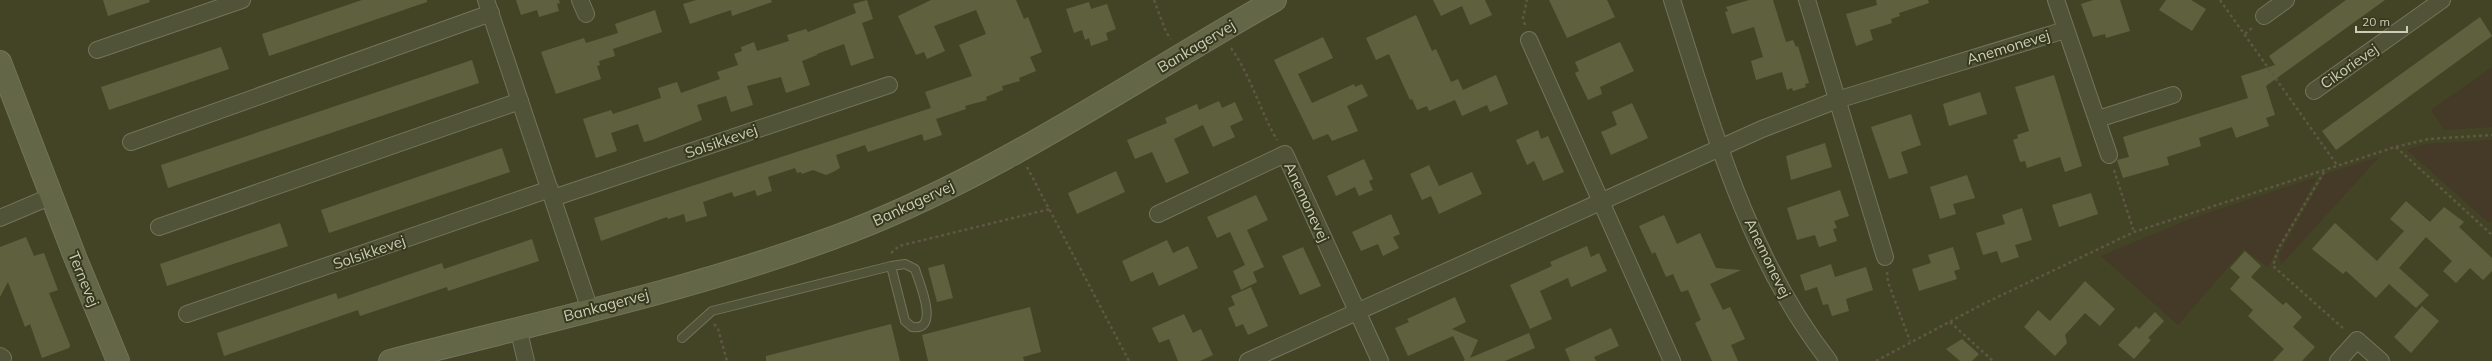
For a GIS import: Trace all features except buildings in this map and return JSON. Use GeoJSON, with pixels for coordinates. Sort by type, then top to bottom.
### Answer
{"type":"FeatureCollection","features":[{"type":"Feature","properties":{"kind":"street"},"geometry":{"type":"LineString","coordinates":[[97,50],[242,0]]}},
{"type":"Feature","properties":{"kind":"street","name":"Bankagervej"},"geometry":{"type":"LineString","coordinates":[[390,361],[707,279],[852,231],[938,193],[1019,151],[1275,0]]}},
{"type":"Feature","properties":{"kind":"street","name":"Anemonevej"},"geometry":{"type":"LineString","coordinates":[[1672,0],[1718,149],[1756,238],[1804,329],[1829,361]]}},
{"type":"Feature","properties":{"kind":"street"},"geometry":{"type":"LineString","coordinates":[[1807,0],[1886,257]]}},
{"type":"Feature","properties":{"kind":"street","name":"Anemonevej"},"geometry":{"type":"LineString","coordinates":[[2056,0],[2065,30],[2110,155]]}},
{"type":"Feature","properties":{"kind":"street"},"geometry":{"type":"LineString","coordinates":[[2264,16],[2286,0]]}},
{"type":"Feature","properties":{"kind":"street","name":"Cikorievej"},"geometry":{"type":"LineString","coordinates":[[2314,91],[2442,0]]}},
{"type":"Feature","properties":{"kind":"street"},"geometry":{"type":"LineString","coordinates":[[132,142],[488,7],[590,310]]}},
{"type":"Feature","properties":{"kind":"street","name":"Anemonevej"},"geometry":{"type":"LineString","coordinates":[[1248,361],[1762,129],[1837,100],[2065,30]]}},
{"type":"Feature","properties":{"kind":"street"},"geometry":{"type":"LineString","coordinates":[[1529,40],[1672,361]]}},
{"type":"Feature","properties":{"kind":"street","name":"Ternevej"},"geometry":{"type":"LineString","coordinates":[[0,62],[118,361]]}},
{"type":"Feature","properties":{"kind":"street","name":"Solsikkevej"},"geometry":{"type":"LineString","coordinates":[[187,314],[889,85]]}},
{"type":"Feature","properties":{"kind":"street"},"geometry":{"type":"LineString","coordinates":[[2098,119],[2173,95]]}},
{"type":"Feature","properties":{"kind":"street"},"geometry":{"type":"LineString","coordinates":[[160,227],[520,101]]}},
{"type":"Feature","properties":{"kind":"street","name":"Anemonevej"},"geometry":{"type":"LineString","coordinates":[[1158,214],[1285,154],[1359,312],[1380,361]]}},
{"type":"Feature","properties":{"kind":"street"},"geometry":{"type":"LineString","coordinates":[[0,218],[52,196]]}},
{"type":"Feature","properties":{"kind":"street"},"geometry":{"type":"LineString","coordinates":[[518,328],[526,361]]}},
{"type":"Feature","properties":{"kind":"street"},"geometry":{"type":"LineString","coordinates":[[2338,361],[2357,340],[2381,361]]}},
{"type":"Feature","properties":{"kind":"lane"},"geometry":{"type":"LineString","coordinates":[[682,338],[712,311],[891,266],[905,264],[915,269],[928,313],[926,322],[922,326],[912,327],[905,321],[891,266]]}},
{"type":"Feature","properties":{"kind":"path"},"geometry":{"type":"LineString","coordinates":[[1154,0],[1166,32],[1183,54]]}},
{"type":"Feature","properties":{"kind":"path"},"geometry":{"type":"LineString","coordinates":[[1527,0],[1523,18],[1529,40]]}},
{"type":"Feature","properties":{"kind":"path"},"geometry":{"type":"LineString","coordinates":[[2220,0],[2337,165]]}},
{"type":"Feature","properties":{"kind":"path"},"geometry":{"type":"LineString","coordinates":[[1219,32],[1238,59],[1263,116],[1285,154]]}},
{"type":"Feature","properties":{"kind":"path"},"geometry":{"type":"LineString","coordinates":[[1876,361],[1910,341],[2134,232],[2395,147],[2429,139],[2492,135]]}},
{"type":"Feature","properties":{"kind":"path"},"geometry":{"type":"LineString","coordinates":[[2395,147],[2492,235]]}},
{"type":"Feature","properties":{"kind":"path"},"geometry":{"type":"LineString","coordinates":[[1019,151],[1129,361]]}},
{"type":"Feature","properties":{"kind":"path"},"geometry":{"type":"LineString","coordinates":[[2110,155],[2134,232]]}},
{"type":"Feature","properties":{"kind":"path"},"geometry":{"type":"LineString","coordinates":[[2324,171],[2278,249],[2273,266],[2357,340]]}},
{"type":"Feature","properties":{"kind":"path"},"geometry":{"type":"LineString","coordinates":[[1886,257],[1888,282],[1910,341]]}},
{"type":"Feature","properties":{"kind":"path"},"geometry":{"type":"LineString","coordinates":[[706,316],[718,329],[727,361]]}},
{"type":"Feature","properties":{"kind":"path"},"geometry":{"type":"LineString","coordinates":[[1950,322],[1993,361]]}},
{"type":"Feature","properties":{"kind":"shaded area"},"geometry":{"type":"Polygon","coordinates":[[[2492,67],[2492,127],[2444,130],[2431,110],[2492,67]]]}},
{"type":"Feature","properties":{"kind":"shaded area"},"geometry":{"type":"Polygon","coordinates":[[[2492,140],[2492,219],[2489,223],[2407,150],[2425,144],[2492,140]]]}},
{"type":"Feature","properties":{"kind":"shaded area"},"geometry":{"type":"Polygon","coordinates":[[[2379,157],[2281,265],[2279,254],[2325,174],[2379,157]]]}},
{"type":"Feature","properties":{"kind":"shaded area"},"geometry":{"type":"Polygon","coordinates":[[[2317,177],[2268,267],[2244,249],[2178,325],[2101,256],[2190,219],[2317,177]]]}}]}
